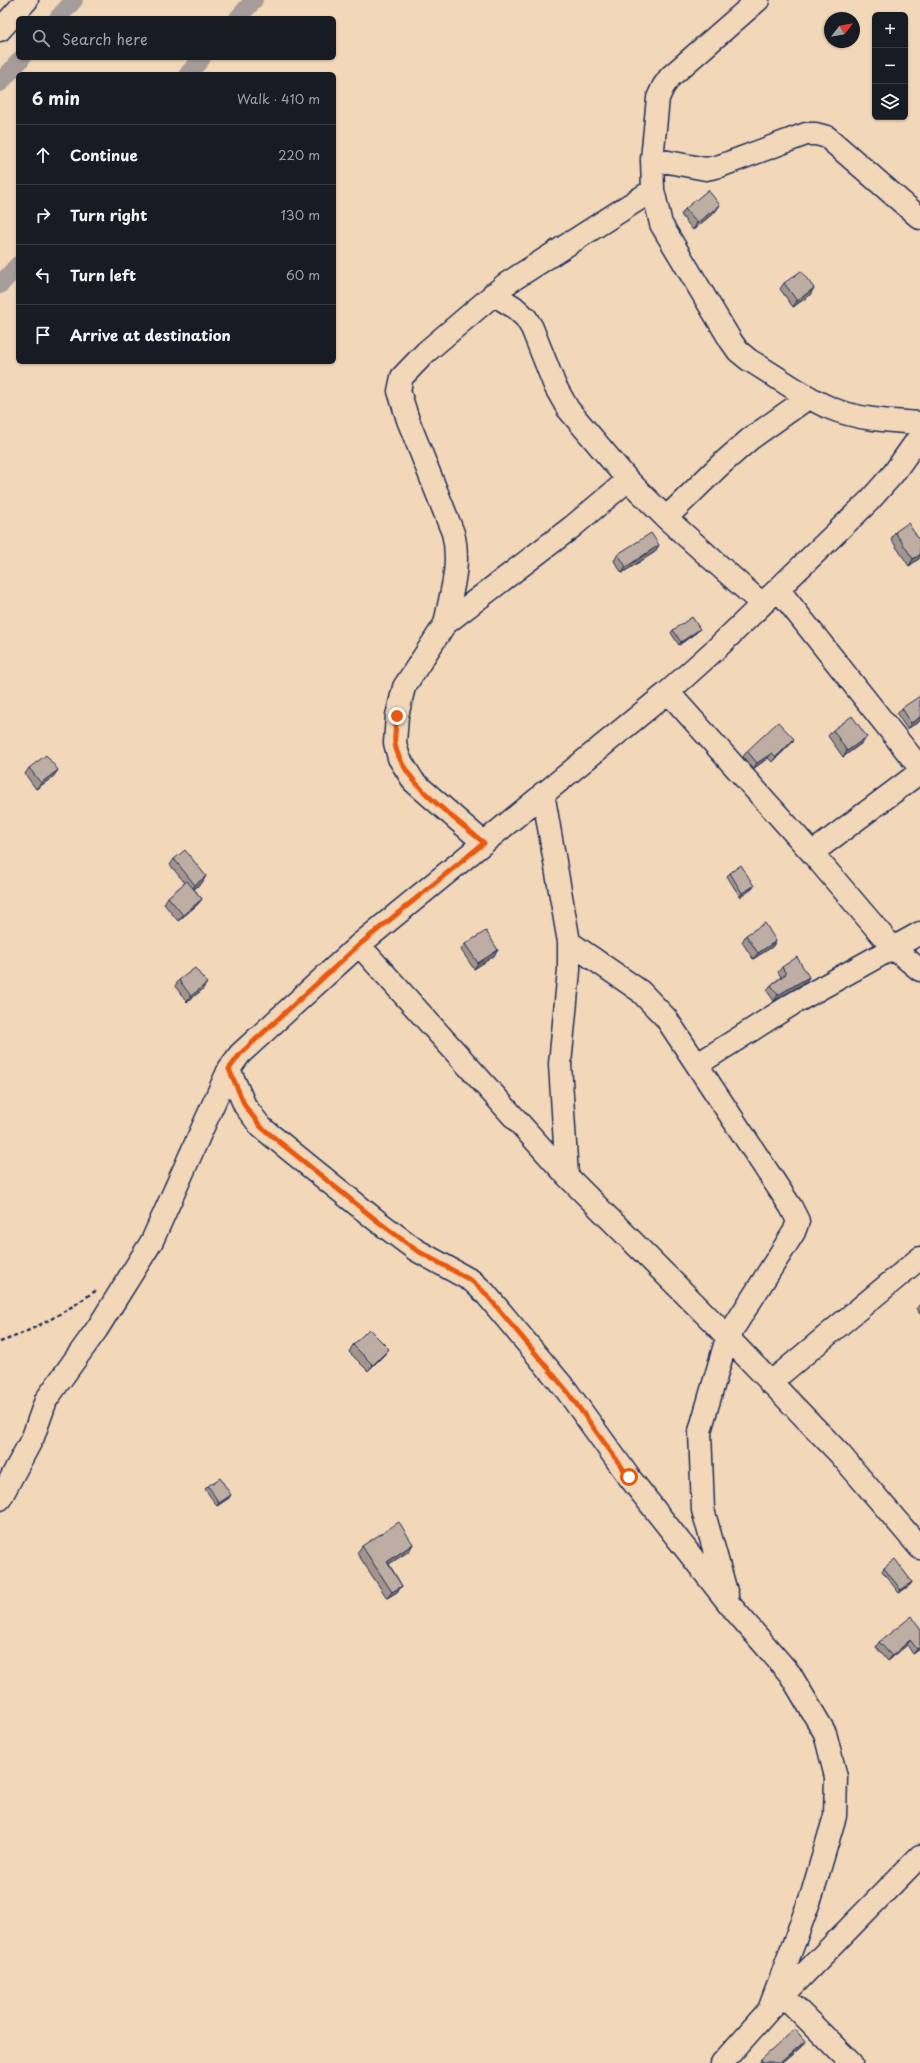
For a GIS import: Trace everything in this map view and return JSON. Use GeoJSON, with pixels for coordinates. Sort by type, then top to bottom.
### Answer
{"type":"FeatureCollection","features":[{"type":"Feature","properties":{"kind":"street"},"geometry":{"type":"LineString","coordinates":[[0,30],[27,0]]}},
{"type":"Feature","properties":{"kind":"street"},"geometry":{"type":"LineString","coordinates":[[758,0],[670,77],[658,98],[652,159],[653,190],[661,224],[731,341],[738,351],[749,360],[829,408],[855,416],[888,421],[920,423]]}},
{"type":"Feature","properties":{"kind":"street"},"geometry":{"type":"LineString","coordinates":[[652,159],[706,169],[720,166],[806,134],[816,134],[827,137],[920,218]]}},
{"type":"Feature","properties":{"kind":"street"},"geometry":{"type":"LineString","coordinates":[[445,624],[457,564],[457,548],[453,533],[408,420],[399,391],[402,378],[412,365],[493,294],[653,190]]}},
{"type":"Feature","properties":{"kind":"street"},"geometry":{"type":"LineString","coordinates":[[493,294],[514,306],[526,318],[532,328],[555,386],[568,409],[628,480],[666,518],[762,604]]}},
{"type":"Feature","properties":{"kind":"street"},"geometry":{"type":"LineString","coordinates":[[666,518],[750,438],[809,397]]}},
{"type":"Feature","properties":{"kind":"street"},"geometry":{"type":"LineString","coordinates":[[0,1499],[33,1436],[46,1400],[97,1328],[152,1241],[229,1069],[240,1054],[359,945],[668,692],[778,589],[874,495],[893,474],[920,436]]}},
{"type":"Feature","properties":{"kind":"street"},"geometry":{"type":"LineString","coordinates":[[484,843],[414,782],[399,758],[395,743],[397,716],[404,687],[445,624],[572,527],[628,480]]}},
{"type":"Feature","properties":{"kind":"street"},"geometry":{"type":"LineString","coordinates":[[778,589],[920,768]]}},
{"type":"Feature","properties":{"kind":"street"},"geometry":{"type":"LineString","coordinates":[[668,692],[812,853],[893,948],[920,970]]}},
{"type":"Feature","properties":{"kind":"street"},"geometry":{"type":"LineString","coordinates":[[812,853],[920,772]]}},
{"type":"Feature","properties":{"kind":"street"},"geometry":{"type":"LineString","coordinates":[[543,793],[569,942],[570,970],[560,1064],[567,1176]]}},
{"type":"Feature","properties":{"kind":"street"},"geometry":{"type":"LineString","coordinates":[[698,1064],[794,1003],[920,933]]}},
{"type":"Feature","properties":{"kind":"street"},"geometry":{"type":"LineString","coordinates":[[569,942],[640,991],[666,1018],[698,1064],[791,1207],[798,1221],[794,1232],[727,1338],[700,1431],[702,1510],[730,1605]]}},
{"type":"Feature","properties":{"kind":"street"},"geometry":{"type":"LineString","coordinates":[[359,945],[567,1176],[839,1454],[920,1548]]}},
{"type":"Feature","properties":{"kind":"street"},"geometry":{"type":"LineString","coordinates":[[229,1069],[245,1106],[267,1132],[381,1224],[416,1250],[472,1281],[485,1293],[567,1391],[629,1477],[730,1605],[790,1674],[826,1733],[836,1777],[835,1816],[814,1887],[776,2002]]}},
{"type":"Feature","properties":{"kind":"street"},"geometry":{"type":"LineString","coordinates":[[770,1383],[920,1258]]}},
{"type":"Feature","properties":{"kind":"street"},"geometry":{"type":"LineString","coordinates":[[722,2063],[776,2002],[920,1856]]}},
{"type":"Feature","properties":{"kind":"street"},"geometry":{"type":"LineString","coordinates":[[776,2002],[852,2063]]}},
{"type":"Feature","properties":{"kind":"path"},"geometry":{"type":"LineString","coordinates":[[0,1342],[23,1334],[76,1305],[100,1288]]}},
{"type":"Feature","properties":{"kind":"building"},"geometry":{"type":"Polygon","coordinates":[[[708,190],[720,205],[697,223],[685,209],[708,190]]]}},
{"type":"Feature","properties":{"kind":"building"},"geometry":{"type":"Polygon","coordinates":[[[801,271],[814,288],[797,301],[784,283],[801,271]]]}},
{"type":"Feature","properties":{"kind":"building"},"geometry":{"type":"Polygon","coordinates":[[[908,523],[920,541],[920,555],[913,559],[895,532],[908,523]]]}},
{"type":"Feature","properties":{"kind":"building"},"geometry":{"type":"Polygon","coordinates":[[[651,533],[659,545],[626,567],[618,554],[651,533]]]}},
{"type":"Feature","properties":{"kind":"building"},"geometry":{"type":"Polygon","coordinates":[[[692,617],[700,629],[681,642],[673,630],[692,617]]]}},
{"type":"Feature","properties":{"kind":"building"},"geometry":{"type":"Polygon","coordinates":[[[920,696],[920,717],[911,723],[902,708],[920,696]]]}},
{"type":"Feature","properties":{"kind":"building"},"geometry":{"type":"Polygon","coordinates":[[[852,716],[867,737],[847,751],[833,730],[852,716]]]}},
{"type":"Feature","properties":{"kind":"building"},"geometry":{"type":"Polygon","coordinates":[[[778,722],[794,739],[776,757],[772,753],[757,763],[747,751],[778,722]]]}},
{"type":"Feature","properties":{"kind":"building"},"geometry":{"type":"Polygon","coordinates":[[[46,755],[58,770],[41,783],[29,768],[46,755]]]}},
{"type":"Feature","properties":{"kind":"building"},"geometry":{"type":"Polygon","coordinates":[[[185,850],[206,876],[195,885],[174,859],[185,850]]]}},
{"type":"Feature","properties":{"kind":"building"},"geometry":{"type":"Polygon","coordinates":[[[741,865],[754,886],[742,893],[730,873],[741,865]]]}},
{"type":"Feature","properties":{"kind":"building"},"geometry":{"type":"Polygon","coordinates":[[[187,881],[202,899],[183,915],[168,897],[187,881]]]}},
{"type":"Feature","properties":{"kind":"building"},"geometry":{"type":"Polygon","coordinates":[[[765,923],[776,941],[758,953],[746,935],[765,923]]]}},
{"type":"Feature","properties":{"kind":"building"},"geometry":{"type":"Polygon","coordinates":[[[486,931],[498,950],[478,963],[465,944],[486,931]]]}},
{"type":"Feature","properties":{"kind":"building"},"geometry":{"type":"Polygon","coordinates":[[[797,957],[809,977],[778,995],[771,985],[786,974],[782,967],[797,957]]]}},
{"type":"Feature","properties":{"kind":"building"},"geometry":{"type":"Polygon","coordinates":[[[195,968],[207,983],[191,996],[179,980],[195,968]]]}},
{"type":"Feature","properties":{"kind":"building"},"geometry":{"type":"Polygon","coordinates":[[[369,1329],[389,1349],[373,1365],[353,1345],[369,1329]]]}},
{"type":"Feature","properties":{"kind":"building"},"geometry":{"type":"Polygon","coordinates":[[[220,1478],[231,1495],[219,1503],[208,1486],[220,1478]]]}},
{"type":"Feature","properties":{"kind":"building"},"geometry":{"type":"Polygon","coordinates":[[[399,1522],[413,1544],[387,1562],[402,1586],[392,1592],[362,1546],[399,1522]]]}},
{"type":"Feature","properties":{"kind":"building"},"geometry":{"type":"Polygon","coordinates":[[[895,1559],[912,1582],[901,1590],[884,1568],[895,1559]]]}},
{"type":"Feature","properties":{"kind":"building"},"geometry":{"type":"Polygon","coordinates":[[[912,1616],[920,1629],[920,1647],[917,1649],[910,1640],[892,1656],[879,1642],[912,1616]]]}},
{"type":"Feature","properties":{"kind":"building"},"geometry":{"type":"Polygon","coordinates":[[[795,2029],[805,2041],[780,2063],[763,2063],[761,2060],[795,2029]]]}},
{"type":"Feature","properties":{"kind":"waterway"},"geometry":{"type":"LineString","coordinates":[[60,16],[74,0]]}},
{"type":"Feature","properties":{"kind":"waterway"},"geometry":{"type":"LineString","coordinates":[[240,16],[254,0]]}},
{"type":"Feature","properties":{"kind":"waterway"},"geometry":{"type":"LineString","coordinates":[[0,83],[20,60]]}},
{"type":"Feature","properties":{"kind":"waterway"},"geometry":{"type":"LineString","coordinates":[[190,72],[200,60]]}},
{"type":"Feature","properties":{"kind":"waterway"},"geometry":{"type":"LineString","coordinates":[[0,285],[16,267]]}},
{"type":"Feature","properties":{"kind":"route"},"geometry":{"type":"LineString","coordinates":[[397,716],[395,743],[399,758],[414,782],[484,843],[359,945],[240,1054],[229,1069],[245,1106],[261,1127],[376,1220],[416,1250],[472,1281],[485,1293],[567,1391],[629,1477]]}}]}
